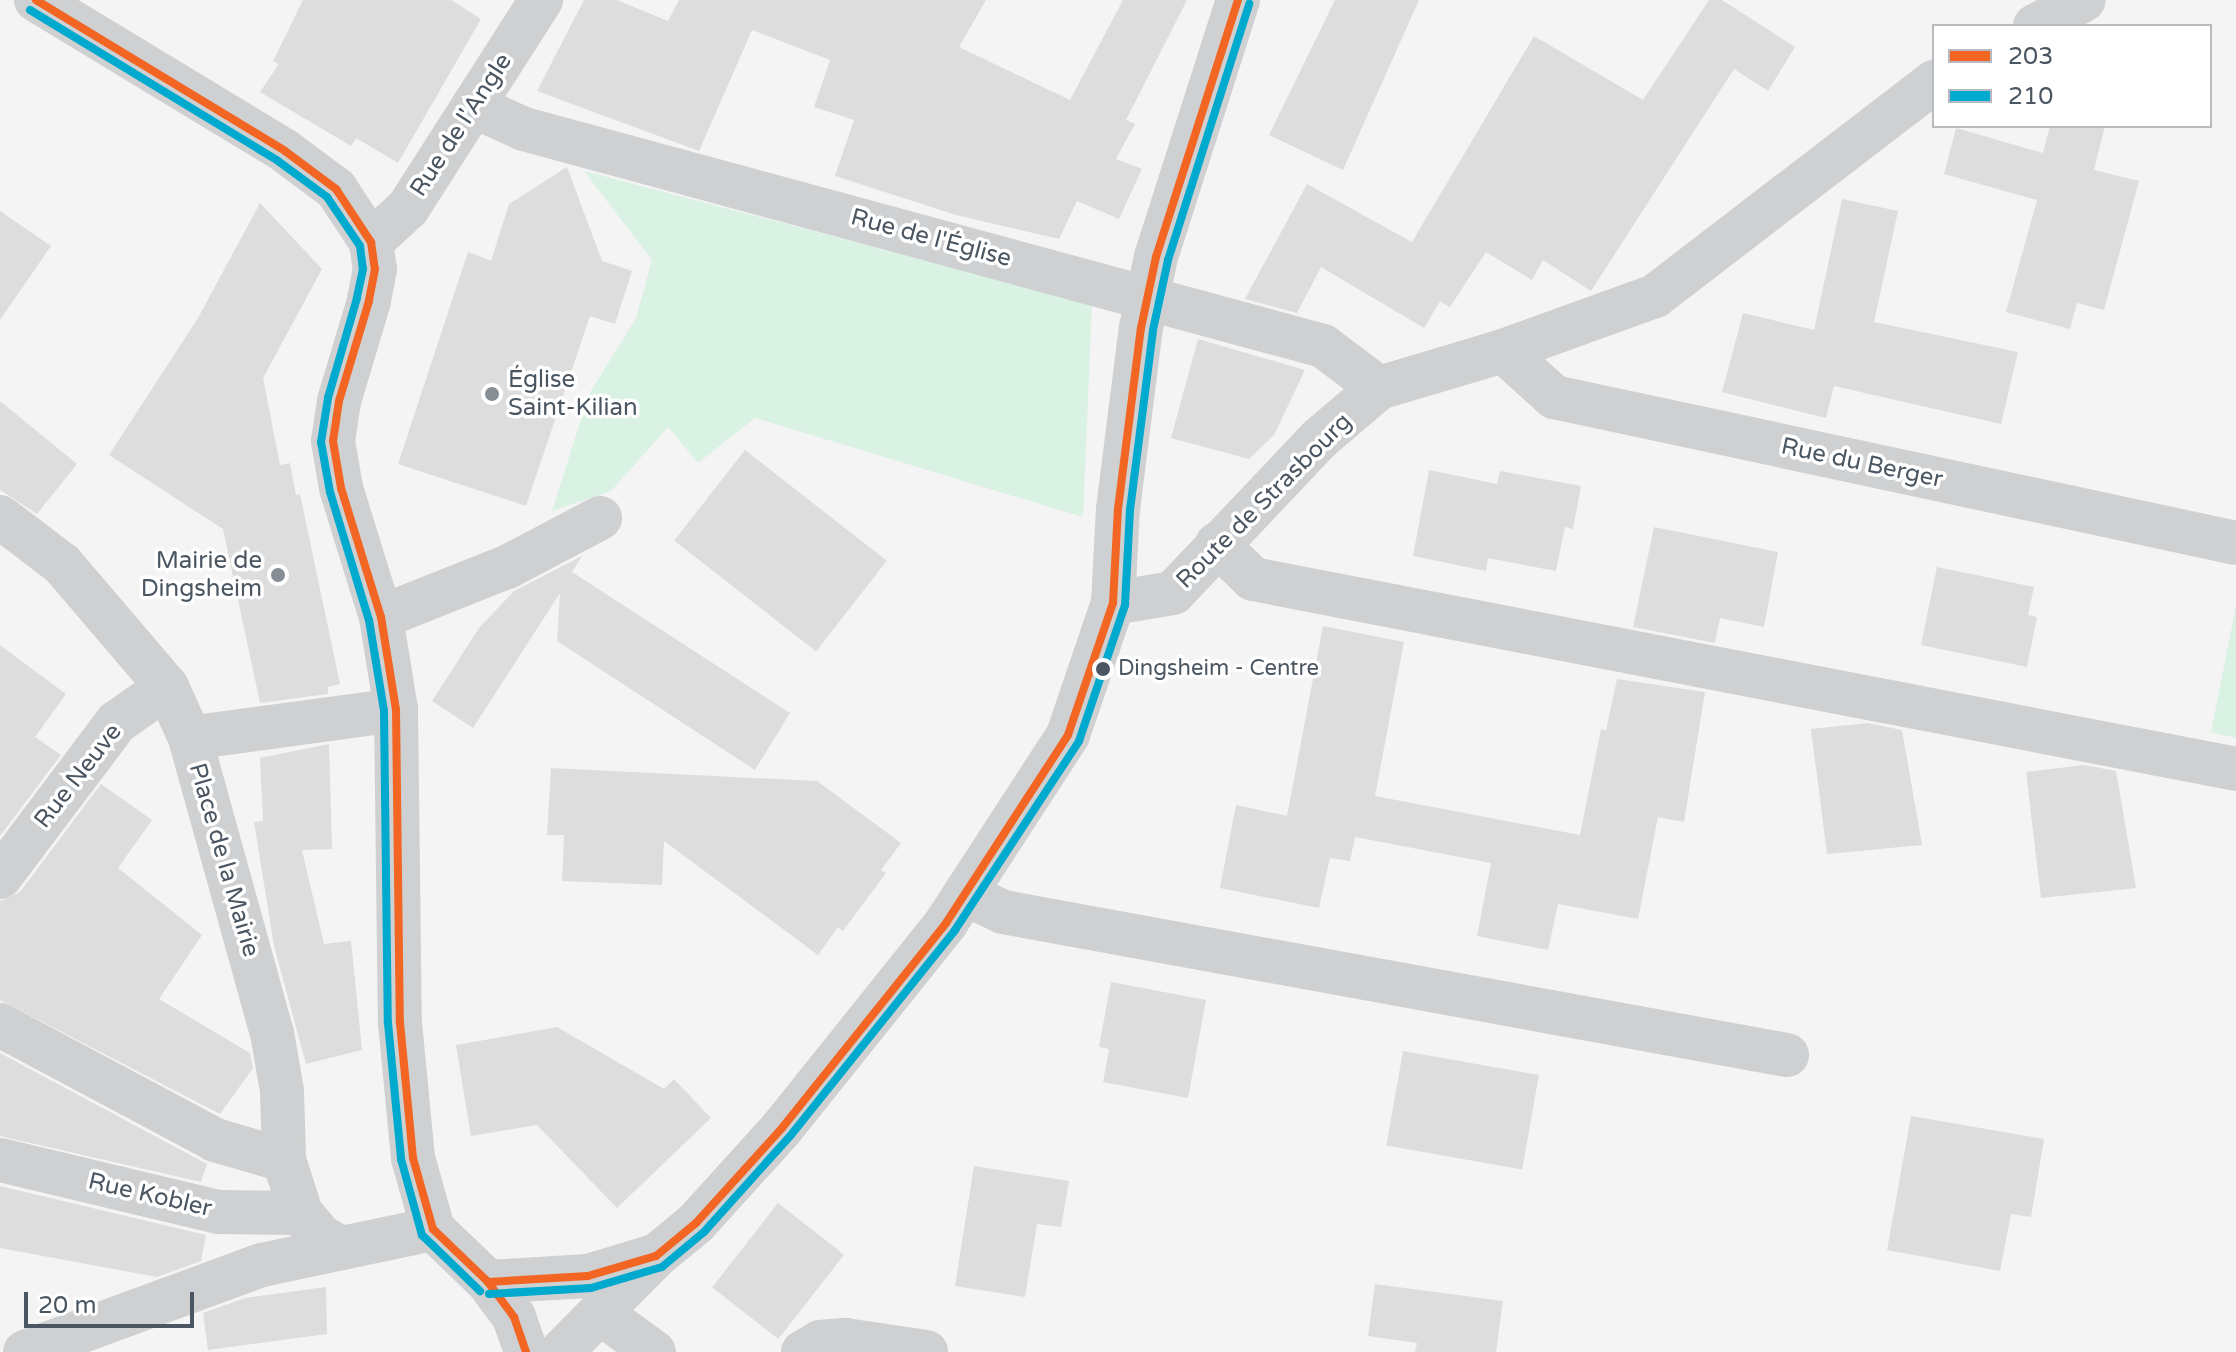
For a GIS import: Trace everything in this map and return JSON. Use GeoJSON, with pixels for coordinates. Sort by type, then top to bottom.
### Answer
{"type":"FeatureCollection","features":[{"type":"Feature","properties":{"kind":"street"},"geometry":{"type":"LineString","coordinates":[[36,0],[298,160],[336,189],[371,242],[375,269],[369,301],[339,401],[333,441],[341,488],[381,617],[396,710],[400,1023],[413,1158],[433,1229],[488,1282],[514,1317],[526,1352]]}},
{"type":"Feature","properties":{"kind":"street","name":"Rue de l'Angle"},"geometry":{"type":"LineString","coordinates":[[371,242],[408,208],[541,0]]}},
{"type":"Feature","properties":{"kind":"street"},"geometry":{"type":"LineString","coordinates":[[561,1352],[603,1315],[656,1256],[696,1223],[782,1128],[965,894],[1068,735],[1113,603],[1118,509],[1148,296],[1238,0]]}},
{"type":"Feature","properties":{"kind":"street"},"geometry":{"type":"LineString","coordinates":[[2039,24],[2084,0]]}},
{"type":"Feature","properties":{"kind":"street","name":"Route de Strasbourg"},"geometry":{"type":"LineString","coordinates":[[1113,603],[1173,593],[1319,439],[1379,388],[1503,351],[1655,296],[1932,84]]}},
{"type":"Feature","properties":{"kind":"street","name":"Rue de l'Église"},"geometry":{"type":"LineString","coordinates":[[473,106],[524,129],[1323,346],[1379,388]]}},
{"type":"Feature","properties":{"kind":"street","name":"Rue du Berger"},"geometry":{"type":"LineString","coordinates":[[1503,351],[1554,397],[2236,543]]}},
{"type":"Feature","properties":{"kind":"street"},"geometry":{"type":"LineString","coordinates":[[0,517],[62,564],[167,687],[190,738]]}},
{"type":"Feature","properties":{"kind":"street"},"geometry":{"type":"LineString","coordinates":[[381,617],[509,566],[600,518]]}},
{"type":"Feature","properties":{"kind":"street"},"geometry":{"type":"LineString","coordinates":[[1217,544],[1253,579],[2236,769]]}},
{"type":"Feature","properties":{"kind":"street","name":"Rue Neuve"},"geometry":{"type":"LineString","coordinates":[[0,877],[117,722],[167,687]]}},
{"type":"Feature","properties":{"kind":"street","name":"Place de la Mairie"},"geometry":{"type":"LineString","coordinates":[[301,1213],[284,1160],[282,1091],[272,1033],[190,738],[396,710]]}},
{"type":"Feature","properties":{"kind":"street"},"geometry":{"type":"LineString","coordinates":[[965,894],[1003,912],[1787,1055]]}},
{"type":"Feature","properties":{"kind":"street"},"geometry":{"type":"LineString","coordinates":[[0,1025],[215,1140],[284,1160]]}},
{"type":"Feature","properties":{"kind":"street","name":"Rue Kobler"},"geometry":{"type":"LineString","coordinates":[[0,1160],[219,1212],[301,1213]]}},
{"type":"Feature","properties":{"kind":"street"},"geometry":{"type":"LineString","coordinates":[[301,1213],[320,1236],[342,1248]]}},
{"type":"Feature","properties":{"kind":"street"},"geometry":{"type":"LineString","coordinates":[[25,1352],[262,1265],[433,1229]]}},
{"type":"Feature","properties":{"kind":"street"},"geometry":{"type":"LineString","coordinates":[[488,1282],[588,1276],[656,1256]]}},
{"type":"Feature","properties":{"kind":"street"},"geometry":{"type":"LineString","coordinates":[[603,1315],[654,1352]]}},
{"type":"Feature","properties":{"kind":"street"},"geometry":{"type":"LineString","coordinates":[[803,1352],[820,1342],[845,1340],[926,1352]]}},
{"type":"Feature","properties":{"kind":"green space"},"geometry":{"type":"Polygon","coordinates":[[[584,171],[1092,304],[1083,517],[755,418],[698,463],[668,427],[611,491],[552,511],[589,394],[636,318],[652,260],[584,171]]]}},
{"type":"Feature","properties":{"kind":"green space"},"geometry":{"type":"Polygon","coordinates":[[[2236,606],[2236,738],[2211,732],[2236,606]]]}},
{"type":"Feature","properties":{"kind":"building"},"geometry":{"type":"Polygon","coordinates":[[[303,0],[451,0],[481,19],[398,163],[356,138],[351,146],[260,92],[279,64],[273,61],[303,0]]]}},
{"type":"Feature","properties":{"kind":"building"},"geometry":{"type":"Polygon","coordinates":[[[584,0],[617,0],[668,21],[679,0],[986,0],[959,47],[1070,100],[1123,0],[1187,0],[1126,120],[1135,124],[1116,159],[1142,169],[1119,219],[1077,201],[1059,239],[956,215],[835,176],[854,120],[814,107],[830,60],[752,30],[699,151],[537,91],[584,0]]]}},
{"type":"Feature","properties":{"kind":"building"},"geometry":{"type":"Polygon","coordinates":[[[1335,0],[1419,0],[1343,170],[1269,135],[1335,0]]]}},
{"type":"Feature","properties":{"kind":"building"},"geometry":{"type":"Polygon","coordinates":[[[1709,0],[1722,0],[1795,47],[1768,91],[1734,69],[1591,291],[1543,260],[1532,280],[1486,252],[1450,307],[1440,301],[1424,328],[1321,267],[1297,313],[1245,299],[1307,184],[1412,242],[1534,36],[1643,100],[1709,0]]]}},
{"type":"Feature","properties":{"kind":"building"},"geometry":{"type":"Polygon","coordinates":[[[1956,128],[2043,153],[2049,128],[2104,128],[2094,170],[2139,181],[2104,310],[2077,303],[2070,329],[2006,312],[2037,200],[1944,174],[1956,128]]]}},
{"type":"Feature","properties":{"kind":"building","name":"Église Saint-Kilian"},"geometry":{"type":"Polygon","coordinates":[[[567,167],[602,261],[632,271],[615,324],[590,316],[526,506],[398,464],[468,252],[491,261],[509,204],[567,167]]]}},
{"type":"Feature","properties":{"kind":"building"},"geometry":{"type":"Polygon","coordinates":[[[1842,199],[1898,211],[1874,322],[2018,352],[2001,424],[1834,386],[1826,418],[1722,392],[1743,313],[1814,330],[1842,199]]]}},
{"type":"Feature","properties":{"kind":"building"},"geometry":{"type":"Polygon","coordinates":[[[260,203],[322,269],[263,378],[280,465],[290,463],[296,495],[300,494],[340,684],[328,687],[328,694],[260,703],[223,529],[109,455],[198,318],[260,203]]]}},
{"type":"Feature","properties":{"kind":"building"},"geometry":{"type":"Polygon","coordinates":[[[0,211],[51,246],[0,320],[0,211]]]}},
{"type":"Feature","properties":{"kind":"building"},"geometry":{"type":"Polygon","coordinates":[[[1198,339],[1305,370],[1274,435],[1249,459],[1171,438],[1198,339]]]}},
{"type":"Feature","properties":{"kind":"building"},"geometry":{"type":"Polygon","coordinates":[[[0,401],[77,464],[37,514],[0,490],[0,401]]]}},
{"type":"Feature","properties":{"kind":"building"},"geometry":{"type":"Polygon","coordinates":[[[745,450],[887,561],[816,651],[674,541],[745,450]]]}},
{"type":"Feature","properties":{"kind":"building"},"geometry":{"type":"Polygon","coordinates":[[[1429,470],[1497,484],[1500,471],[1581,486],[1573,529],[1565,527],[1556,571],[1488,558],[1486,571],[1413,556],[1429,470]]]}},
{"type":"Feature","properties":{"kind":"building"},"geometry":{"type":"Polygon","coordinates":[[[1654,527],[1778,552],[1764,627],[1720,618],[1715,643],[1633,627],[1654,527]]]}},
{"type":"Feature","properties":{"kind":"building"},"geometry":{"type":"Polygon","coordinates":[[[582,556],[572,572],[790,713],[755,770],[557,641],[560,593],[473,728],[432,701],[479,628],[514,591],[582,556]]]}},
{"type":"Feature","properties":{"kind":"building"},"geometry":{"type":"Polygon","coordinates":[[[1937,567],[2034,587],[2028,615],[2037,617],[2027,667],[1921,645],[1937,567]]]}},
{"type":"Feature","properties":{"kind":"building"},"geometry":{"type":"Polygon","coordinates":[[[1323,626],[1404,642],[1375,796],[1580,835],[1601,729],[1606,730],[1617,679],[1705,692],[1684,822],[1658,817],[1638,919],[1558,904],[1548,950],[1477,936],[1491,863],[1355,837],[1350,861],[1330,858],[1319,908],[1220,888],[1236,805],[1287,816],[1323,626]]]}},
{"type":"Feature","properties":{"kind":"building"},"geometry":{"type":"Polygon","coordinates":[[[0,645],[66,694],[35,737],[61,755],[0,836],[0,645]]]}},
{"type":"Feature","properties":{"kind":"building"},"geometry":{"type":"Polygon","coordinates":[[[1868,723],[1902,730],[1922,845],[1827,854],[1811,729],[1868,723]]]}},
{"type":"Feature","properties":{"kind":"building"},"geometry":{"type":"Polygon","coordinates":[[[329,744],[332,849],[302,850],[324,944],[351,941],[362,1050],[306,1064],[274,946],[254,822],[263,821],[260,758],[329,744]]]}},
{"type":"Feature","properties":{"kind":"building"},"geometry":{"type":"Polygon","coordinates":[[[2084,765],[2116,771],[2136,888],[2041,898],[2026,772],[2084,765]]]}},
{"type":"Feature","properties":{"kind":"building"},"geometry":{"type":"Polygon","coordinates":[[[551,768],[817,781],[901,843],[881,870],[886,873],[843,931],[838,927],[818,955],[664,841],[662,885],[562,881],[564,835],[547,835],[551,768]]]}},
{"type":"Feature","properties":{"kind":"building"},"geometry":{"type":"Polygon","coordinates":[[[101,784],[152,820],[118,868],[202,935],[159,999],[250,1053],[253,1068],[220,1114],[0,1000],[0,901],[20,892],[101,784]]]}},
{"type":"Feature","properties":{"kind":"building"},"geometry":{"type":"Polygon","coordinates":[[[1111,982],[1206,1000],[1188,1098],[1103,1082],[1109,1049],[1099,1047],[1111,982]]]}},
{"type":"Feature","properties":{"kind":"building"},"geometry":{"type":"Polygon","coordinates":[[[557,1027],[664,1089],[674,1079],[711,1118],[617,1208],[537,1125],[471,1136],[456,1045],[557,1027]]]}},
{"type":"Feature","properties":{"kind":"building"},"geometry":{"type":"Polygon","coordinates":[[[1403,1051],[1539,1075],[1522,1170],[1386,1146],[1403,1051]]]}},
{"type":"Feature","properties":{"kind":"building"},"geometry":{"type":"Polygon","coordinates":[[[0,1053],[207,1164],[201,1182],[0,1136],[0,1053]]]}},
{"type":"Feature","properties":{"kind":"building"},"geometry":{"type":"Polygon","coordinates":[[[1911,1116],[2044,1139],[2031,1217],[2011,1214],[2000,1271],[1887,1250],[1911,1116]]]}},
{"type":"Feature","properties":{"kind":"building"},"geometry":{"type":"Polygon","coordinates":[[[974,1166],[1069,1181],[1061,1227],[1037,1224],[1025,1297],[955,1286],[974,1166]]]}},
{"type":"Feature","properties":{"kind":"building"},"geometry":{"type":"Polygon","coordinates":[[[0,1186],[206,1235],[201,1261],[157,1277],[0,1248],[0,1186]]]}},
{"type":"Feature","properties":{"kind":"building"},"geometry":{"type":"Polygon","coordinates":[[[778,1203],[844,1255],[778,1339],[712,1287],[778,1203]]]}},
{"type":"Feature","properties":{"kind":"building"},"geometry":{"type":"Polygon","coordinates":[[[1375,1284],[1503,1301],[1496,1352],[1415,1352],[1417,1343],[1368,1336],[1375,1284]]]}},
{"type":"Feature","properties":{"kind":"building"},"geometry":{"type":"Polygon","coordinates":[[[326,1287],[327,1334],[208,1350],[203,1313],[245,1298],[326,1287]]]}},
{"type":"Feature","properties":{"kind":"transit line","name":"203"},"geometry":{"type":"LineString","coordinates":[[36,0],[285,151],[336,189],[371,242],[375,269],[369,301],[339,401],[333,441],[341,488],[381,617],[396,710],[400,1023],[413,1158],[433,1229],[488,1282],[514,1317],[526,1352]]}},
{"type":"Feature","properties":{"kind":"transit line","name":"203"},"geometry":{"type":"LineString","coordinates":[[488,1282],[588,1276],[656,1256],[696,1223],[782,1128],[946,923],[1068,735],[1113,603],[1118,509],[1141,328],[1156,257],[1238,0]]}},
{"type":"Feature","properties":{"kind":"transit line","name":"210"},"geometry":{"type":"LineString","coordinates":[[489,1294],[591,1288],[662,1267],[704,1232],[791,1135],[955,930],[1079,741],[1125,605],[1130,510],[1153,330],[1168,260],[1249,4]]}},
{"type":"Feature","properties":{"kind":"transit line","name":"210"},"geometry":{"type":"LineString","coordinates":[[30,10],[278,161],[327,197],[360,246],[363,269],[328,398],[321,442],[330,492],[369,620],[384,711],[388,1023],[401,1159],[422,1235],[480,1291]]}},
{"type":"Feature","properties":{"kind":"place","name":"Église Saint-Kilian"},"geometry":{"type":"Point","coordinates":[492,394]}},
{"type":"Feature","properties":{"kind":"place","name":"Mairie de Dingsheim"},"geometry":{"type":"Point","coordinates":[278,575]}},
{"type":"Feature","properties":{"kind":"place","name":"Dingsheim - Centre"},"geometry":{"type":"Point","coordinates":[1103,669]}}]}
